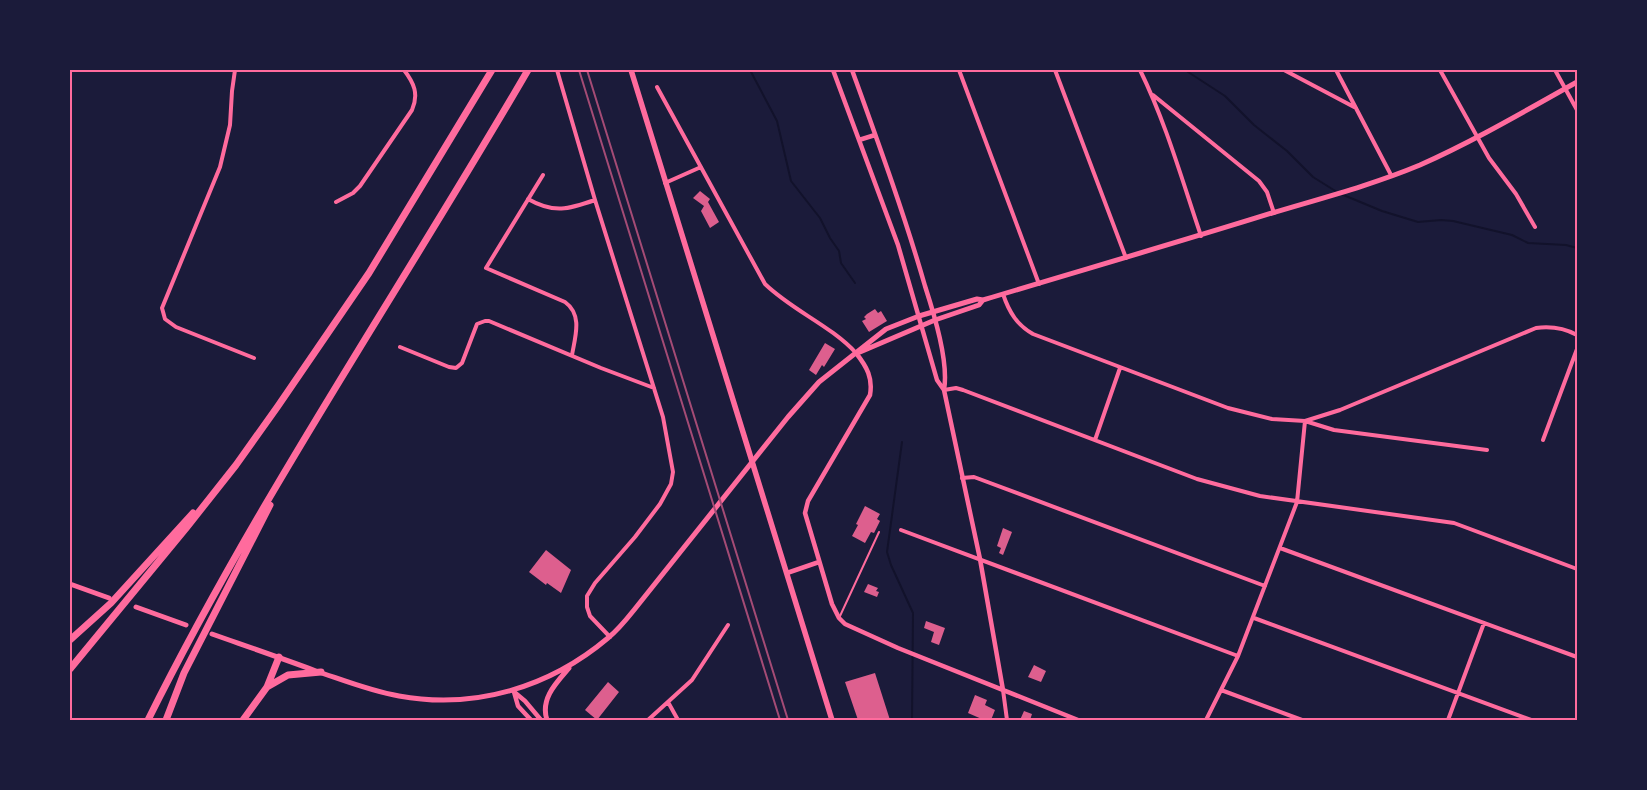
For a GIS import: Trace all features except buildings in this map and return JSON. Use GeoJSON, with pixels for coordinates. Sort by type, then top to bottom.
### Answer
{"type":"FeatureCollection","features":[{"type":"Feature","properties":{"kind":"highway"},"geometry":{"type":"LineString","coordinates":[[70,669],[236,465],[313,357],[369,273],[492,70]]}},
{"type":"Feature","properties":{"kind":"highway"},"geometry":{"type":"LineString","coordinates":[[148,720],[205,610],[301,445],[528,70]]}},
{"type":"Feature","properties":{"kind":"highway"},"geometry":{"type":"LineString","coordinates":[[166,720],[184,673],[301,445]]}},
{"type":"Feature","properties":{"kind":"highway"},"geometry":{"type":"LineString","coordinates":[[70,640],[98,616],[236,465]]}},
{"type":"Feature","properties":{"kind":"highway"},"geometry":{"type":"LineString","coordinates":[[243,720],[267,687],[279,657]]}},
{"type":"Feature","properties":{"kind":"highway"},"geometry":{"type":"LineString","coordinates":[[267,687],[288,675],[321,672]]}},
{"type":"Feature","properties":{"kind":"main road"},"geometry":{"type":"LineString","coordinates":[[631,70],[832,720]]}},
{"type":"Feature","properties":{"kind":"main road"},"geometry":{"type":"LineString","coordinates":[[212,634],[370,690],[399,696],[422,699],[466,700],[513,691],[554,674],[572,664],[610,637],[634,610],[805,397],[819,382],[886,329],[933,312],[1039,284],[1344,192],[1418,165],[1477,138],[1577,82]]}},
{"type":"Feature","properties":{"kind":"main road"},"geometry":{"type":"LineString","coordinates":[[856,353],[922,325],[978,305],[982,300]]}},
{"type":"Feature","properties":{"kind":"main road"},"geometry":{"type":"LineString","coordinates":[[70,584],[109,598]]}},
{"type":"Feature","properties":{"kind":"main road"},"geometry":{"type":"LineString","coordinates":[[136,607],[186,625]]}},
{"type":"Feature","properties":{"kind":"main road"},"geometry":{"type":"LineString","coordinates":[[547,720],[546,708],[549,694],[553,686],[572,664]]}},
{"type":"Feature","properties":{"kind":"street"},"geometry":{"type":"LineString","coordinates":[[235,70],[232,85],[230,125],[225,152],[162,308],[165,319],[176,327],[254,358]]}},
{"type":"Feature","properties":{"kind":"street"},"geometry":{"type":"LineString","coordinates":[[336,202],[360,186],[412,110],[416,102],[416,95],[412,80],[404,70]]}},
{"type":"Feature","properties":{"kind":"street"},"geometry":{"type":"LineString","coordinates":[[557,70],[663,417],[673,472],[672,484],[660,504],[635,537],[595,582],[587,596],[587,607],[590,616],[610,637]]}},
{"type":"Feature","properties":{"kind":"street"},"geometry":{"type":"LineString","coordinates":[[832,70],[898,245],[938,380],[944,390],[980,559],[1007,720]]}},
{"type":"Feature","properties":{"kind":"street"},"geometry":{"type":"LineString","coordinates":[[852,70],[912,240],[933,312],[946,380],[944,390]]}},
{"type":"Feature","properties":{"kind":"street"},"geometry":{"type":"LineString","coordinates":[[959,70],[1039,284]]}},
{"type":"Feature","properties":{"kind":"street"},"geometry":{"type":"LineString","coordinates":[[1055,70],[1126,258]]}},
{"type":"Feature","properties":{"kind":"street"},"geometry":{"type":"LineString","coordinates":[[1140,70],[1152,94],[1201,236]]}},
{"type":"Feature","properties":{"kind":"street"},"geometry":{"type":"LineString","coordinates":[[1284,70],[1356,108]]}},
{"type":"Feature","properties":{"kind":"street"},"geometry":{"type":"LineString","coordinates":[[1336,70],[1391,175]]}},
{"type":"Feature","properties":{"kind":"street"},"geometry":{"type":"LineString","coordinates":[[1440,70],[1495,168],[1519,198],[1535,227]]}},
{"type":"Feature","properties":{"kind":"street"},"geometry":{"type":"LineString","coordinates":[[1555,70],[1577,110]]}},
{"type":"Feature","properties":{"kind":"street"},"geometry":{"type":"LineString","coordinates":[[657,87],[765,284],[777,295],[838,336],[856,353],[871,378],[870,395],[805,507],[806,520],[832,604],[839,618],[852,628],[1078,720]]}},
{"type":"Feature","properties":{"kind":"street"},"geometry":{"type":"LineString","coordinates":[[1152,94],[1259,181],[1267,192],[1274,213]]}},
{"type":"Feature","properties":{"kind":"street"},"geometry":{"type":"LineString","coordinates":[[859,140],[875,135]]}},
{"type":"Feature","properties":{"kind":"street"},"geometry":{"type":"LineString","coordinates":[[665,183],[701,167]]}},
{"type":"Feature","properties":{"kind":"street"},"geometry":{"type":"LineString","coordinates":[[543,175],[486,268],[571,306],[577,323],[572,355]]}},
{"type":"Feature","properties":{"kind":"street"},"geometry":{"type":"LineString","coordinates":[[528,199],[538,205],[558,209],[575,207],[596,200]]}},
{"type":"Feature","properties":{"kind":"street"},"geometry":{"type":"LineString","coordinates":[[1003,294],[1012,315],[1025,330],[1046,340],[1244,413],[1272,419],[1305,421],[1334,430],[1487,450]]}},
{"type":"Feature","properties":{"kind":"street"},"geometry":{"type":"LineString","coordinates":[[400,347],[449,367],[456,368],[462,363],[477,324],[489,321],[654,388]]}},
{"type":"Feature","properties":{"kind":"street"},"geometry":{"type":"LineString","coordinates":[[1305,421],[1340,410],[1525,332],[1547,326],[1558,327],[1577,335]]}},
{"type":"Feature","properties":{"kind":"street"},"geometry":{"type":"LineString","coordinates":[[1543,440],[1577,349]]}},
{"type":"Feature","properties":{"kind":"street"},"geometry":{"type":"LineString","coordinates":[[1095,440],[1120,368]]}},
{"type":"Feature","properties":{"kind":"street"},"geometry":{"type":"LineString","coordinates":[[944,390],[956,388],[963,390],[1197,479],[1260,496],[1454,523],[1577,569]]}},
{"type":"Feature","properties":{"kind":"street"},"geometry":{"type":"LineString","coordinates":[[1206,720],[1238,656],[1254,618],[1297,502],[1305,421]]}},
{"type":"Feature","properties":{"kind":"street"},"geometry":{"type":"LineString","coordinates":[[962,478],[974,477],[1265,586]]}},
{"type":"Feature","properties":{"kind":"street"},"geometry":{"type":"LineString","coordinates":[[901,530],[1238,656]]}},
{"type":"Feature","properties":{"kind":"street"},"geometry":{"type":"LineString","coordinates":[[1280,548],[1577,657]]}},
{"type":"Feature","properties":{"kind":"street"},"geometry":{"type":"LineString","coordinates":[[787,573],[819,562]]}},
{"type":"Feature","properties":{"kind":"street"},"geometry":{"type":"LineString","coordinates":[[1254,618],[1531,720]]}},
{"type":"Feature","properties":{"kind":"street"},"geometry":{"type":"LineString","coordinates":[[1448,720],[1484,623]]}},
{"type":"Feature","properties":{"kind":"street"},"geometry":{"type":"LineString","coordinates":[[648,720],[692,680],[728,625]]}},
{"type":"Feature","properties":{"kind":"street"},"geometry":{"type":"LineString","coordinates":[[1221,690],[1302,720]]}},
{"type":"Feature","properties":{"kind":"street"},"geometry":{"type":"LineString","coordinates":[[513,691],[518,706],[531,720]]}},
{"type":"Feature","properties":{"kind":"street"},"geometry":{"type":"LineString","coordinates":[[513,691],[525,701],[541,720]]}},
{"type":"Feature","properties":{"kind":"street"},"geometry":{"type":"LineString","coordinates":[[668,702],[678,720]]}},
{"type":"Feature","properties":{"kind":"lane"},"geometry":{"type":"LineString","coordinates":[[839,618],[879,532]]}},
{"type":"Feature","properties":{"kind":"waterway"},"geometry":{"type":"LineString","coordinates":[[750,70],[777,121],[791,181],[820,218],[839,251],[841,263],[855,283]]}},
{"type":"Feature","properties":{"kind":"waterway"},"geometry":{"type":"LineString","coordinates":[[1185,70],[1225,96],[1254,125],[1287,151],[1313,177],[1337,192]]}},
{"type":"Feature","properties":{"kind":"waterway"},"geometry":{"type":"LineString","coordinates":[[1341,194],[1382,211],[1418,222],[1453,221],[1512,235],[1528,243],[1566,245],[1577,248]]}},
{"type":"Feature","properties":{"kind":"waterway"},"geometry":{"type":"LineString","coordinates":[[902,442],[887,552],[913,613],[912,720]]}},
{"type":"Feature","properties":{"kind":"railway"},"geometry":{"type":"LineString","coordinates":[[579,70],[780,720]]}},
{"type":"Feature","properties":{"kind":"railway"},"geometry":{"type":"LineString","coordinates":[[587,70],[788,720]]}}]}
